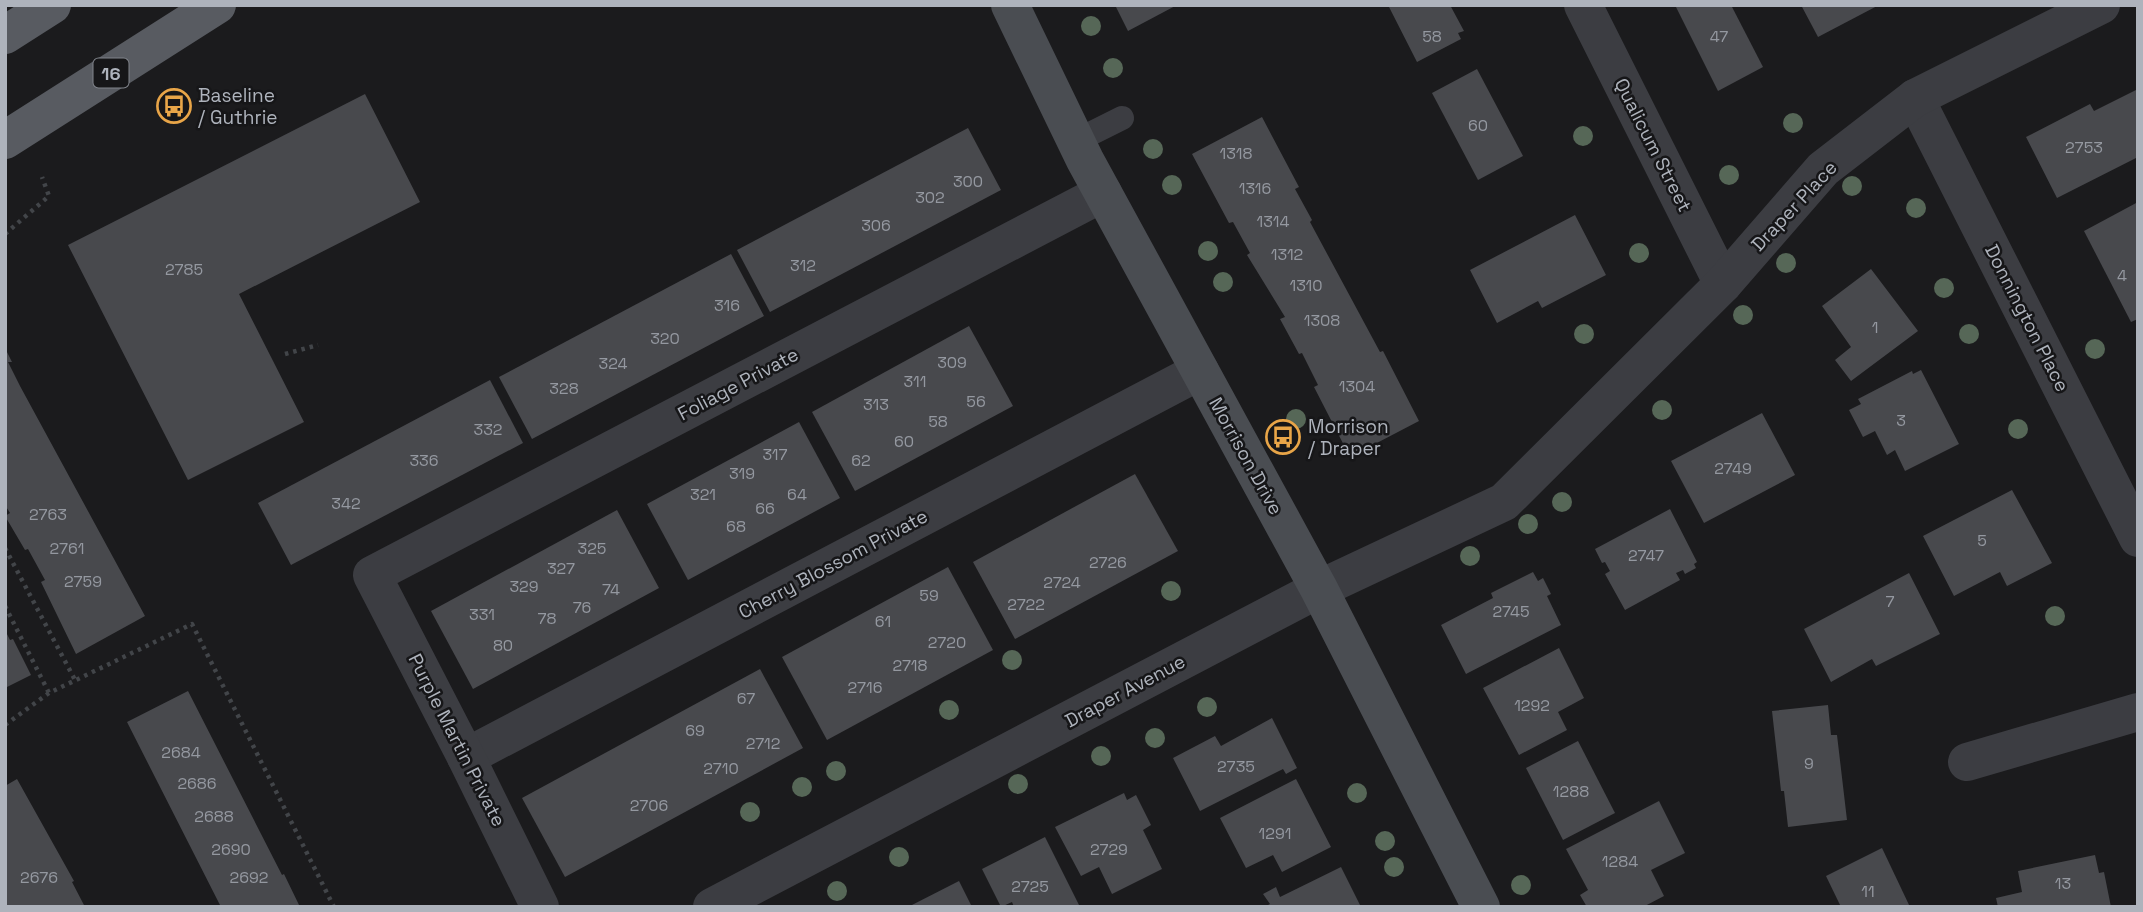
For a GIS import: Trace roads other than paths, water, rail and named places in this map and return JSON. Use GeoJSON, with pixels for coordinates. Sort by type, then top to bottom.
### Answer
{"type":"FeatureCollection","features":[{"type":"Feature","properties":{"kind":"main road"},"geometry":{"type":"LineString","coordinates":[[5,35],[52,5]]}},
{"type":"Feature","properties":{"kind":"main road","name":"16"},"geometry":{"type":"LineString","coordinates":[[5,141],[217,5]]}},
{"type":"Feature","properties":{"kind":"street","name":"Morrison Drive"},"geometry":{"type":"LineString","coordinates":[[1010,5],[1103,193],[1319,589],[1481,907]]}},
{"type":"Feature","properties":{"kind":"street","name":"Qualicum Street"},"geometry":{"type":"LineString","coordinates":[[1583,5],[1723,285]]}},
{"type":"Feature","properties":{"kind":"street","name":"Draper Place"},"geometry":{"type":"LineString","coordinates":[[1535,471],[1723,285],[1823,169],[1915,98],[2101,5]]}},
{"type":"Feature","properties":{"kind":"street","name":"Donnington Place"},"geometry":{"type":"LineString","coordinates":[[1915,98],[2138,538]]}},
{"type":"Feature","properties":{"kind":"street","name":"Foliage Private"},"geometry":{"type":"LineString","coordinates":[[372,575],[1103,193]]}},
{"type":"Feature","properties":{"kind":"street","name":"Cherry Blossom Private"},"geometry":{"type":"LineString","coordinates":[[466,757],[1200,371]]}},
{"type":"Feature","properties":{"kind":"street","name":"Draper Avenue"},"geometry":{"type":"LineString","coordinates":[[712,907],[1319,589],[1504,502],[1535,471]]}},
{"type":"Feature","properties":{"kind":"street","name":"Purple Martin Private"},"geometry":{"type":"LineString","coordinates":[[372,575],[540,907]]}},
{"type":"Feature","properties":{"kind":"street"},"geometry":{"type":"LineString","coordinates":[[1967,762],[2138,712]]}},
{"type":"Feature","properties":{"kind":"lane"},"geometry":{"type":"LineString","coordinates":[[1076,141],[1122,118]]}},
{"type":"Feature","properties":{"kind":"place","name":"Baseline / Guthrie"},"geometry":{"type":"Point","coordinates":[174,106]}},
{"type":"Feature","properties":{"kind":"place","name":"Morrison / Draper"},"geometry":{"type":"Point","coordinates":[1283,437]}}]}
